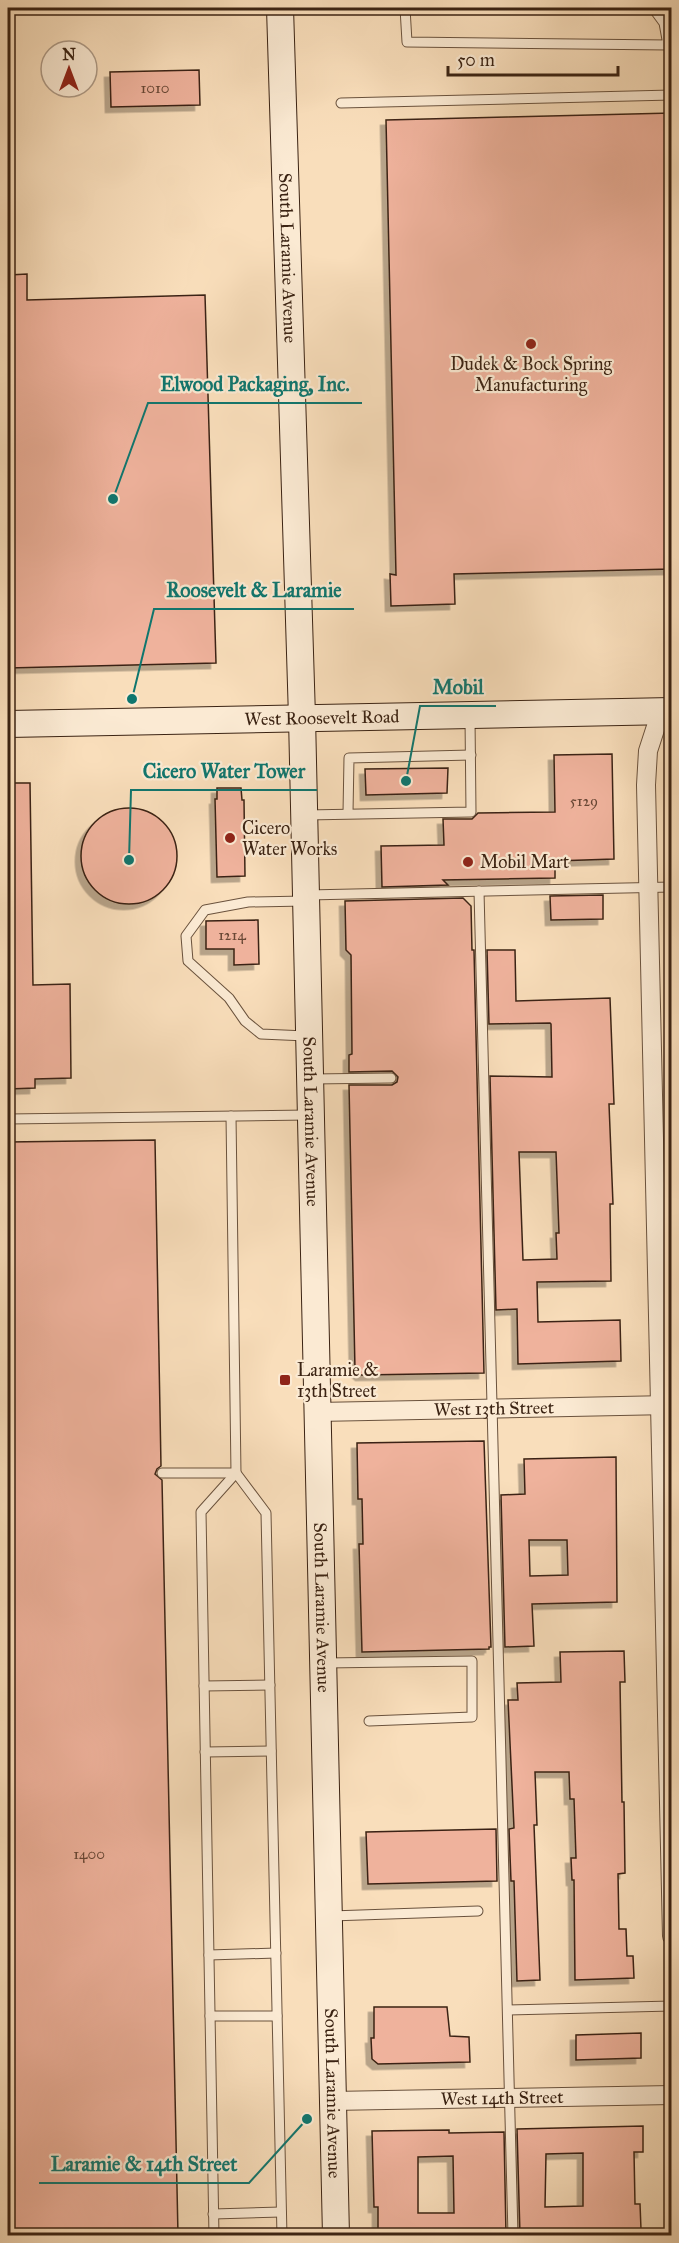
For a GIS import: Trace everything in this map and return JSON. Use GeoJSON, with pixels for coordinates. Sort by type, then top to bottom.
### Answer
{"type":"FeatureCollection","features":[{"type":"Feature","properties":{"kind":"main road","name":"South Laramie Avenue"},"geometry":{"type":"LineString","coordinates":[[280,8],[302,717],[336,2235]]}},
{"type":"Feature","properties":{"kind":"main road","name":"West Roosevelt Road"},"geometry":{"type":"LineString","coordinates":[[8,724],[666,711]]}},
{"type":"Feature","properties":{"kind":"street"},"geometry":{"type":"LineString","coordinates":[[666,711],[648,751],[646,785],[666,1405],[672,1936]]}},
{"type":"Feature","properties":{"kind":"street","name":"West 13th Street"},"geometry":{"type":"LineString","coordinates":[[317,1412],[666,1405]]}},
{"type":"Feature","properties":{"kind":"street","name":"West 14th Street"},"geometry":{"type":"LineString","coordinates":[[332,2102],[672,2095]]}},
{"type":"Feature","properties":{"kind":"lane"},"geometry":{"type":"LineString","coordinates":[[405,8],[407,42],[668,45],[664,23],[653,8]]}},
{"type":"Feature","properties":{"kind":"lane"},"geometry":{"type":"LineString","coordinates":[[341,103],[672,95]]}},
{"type":"Feature","properties":{"kind":"lane"},"geometry":{"type":"LineString","coordinates":[[304,816],[348,813],[471,812],[470,714]]}},
{"type":"Feature","properties":{"kind":"lane"},"geometry":{"type":"LineString","coordinates":[[348,813],[349,758],[471,755]]}},
{"type":"Feature","properties":{"kind":"lane"},"geometry":{"type":"LineString","coordinates":[[309,1036],[261,1034],[245,1021],[229,998],[188,961],[186,936],[205,910],[249,902],[306,898],[672,887]]}},
{"type":"Feature","properties":{"kind":"lane"},"geometry":{"type":"LineString","coordinates":[[479,891],[494,1409],[513,2235]]}},
{"type":"Feature","properties":{"kind":"lane"},"geometry":{"type":"LineString","coordinates":[[310,1079],[391,1078]]}},
{"type":"Feature","properties":{"kind":"lane"},"geometry":{"type":"LineString","coordinates":[[8,1119],[311,1115]]}},
{"type":"Feature","properties":{"kind":"lane"},"geometry":{"type":"LineString","coordinates":[[231,1116],[236,1473],[266,1513],[282,2235]]}},
{"type":"Feature","properties":{"kind":"lane"},"geometry":{"type":"LineString","coordinates":[[162,1473],[236,1473]]}},
{"type":"Feature","properties":{"kind":"lane"},"geometry":{"type":"LineString","coordinates":[[214,2235],[201,1512],[236,1473]]}},
{"type":"Feature","properties":{"kind":"lane"},"geometry":{"type":"LineString","coordinates":[[323,1663],[472,1661],[472,1717],[369,1721]]}},
{"type":"Feature","properties":{"kind":"lane"},"geometry":{"type":"LineString","coordinates":[[204,1686],[270,1685]]}},
{"type":"Feature","properties":{"kind":"lane"},"geometry":{"type":"LineString","coordinates":[[205,1752],[271,1751]]}},
{"type":"Feature","properties":{"kind":"lane"},"geometry":{"type":"LineString","coordinates":[[328,1916],[478,1911]]}},
{"type":"Feature","properties":{"kind":"lane"},"geometry":{"type":"LineString","coordinates":[[209,1954],[276,1953]]}},
{"type":"Feature","properties":{"kind":"lane"},"geometry":{"type":"LineString","coordinates":[[508,2010],[672,2006]]}},
{"type":"Feature","properties":{"kind":"lane"},"geometry":{"type":"LineString","coordinates":[[210,2016],[277,2016]]}},
{"type":"Feature","properties":{"kind":"lane"},"geometry":{"type":"LineString","coordinates":[[213,2214],[281,2212]]}},
{"type":"Feature","properties":{"kind":"building"},"geometry":{"type":"Polygon","coordinates":[[[199,70],[200,105],[111,107],[110,72],[199,70]]]}},
{"type":"Feature","properties":{"kind":"building","name":"Dudek & Bock Spring Manufacturing"},"geometry":{"type":"Polygon","coordinates":[[[672,113],[672,569],[454,574],[455,604],[391,606],[390,574],[396,575],[386,120],[672,113]]]}},
{"type":"Feature","properties":{"kind":"building"},"geometry":{"type":"Polygon","coordinates":[[[27,274],[27,300],[205,295],[216,663],[8,668],[8,335],[11,334],[9,275],[27,274]]]}},
{"type":"Feature","properties":{"kind":"building"},"geometry":{"type":"Polygon","coordinates":[[[612,754],[614,859],[555,861],[555,878],[443,880],[448,885],[382,887],[381,846],[444,845],[443,819],[472,819],[478,813],[555,812],[554,755],[612,754]]]}},
{"type":"Feature","properties":{"kind":"building"},"geometry":{"type":"Polygon","coordinates":[[[448,768],[447,793],[366,795],[365,769],[448,768]]]}},
{"type":"Feature","properties":{"kind":"building"},"geometry":{"type":"Polygon","coordinates":[[[8,783],[30,783],[33,985],[70,984],[71,1078],[35,1079],[35,1088],[8,1089],[8,783]]]}},
{"type":"Feature","properties":{"kind":"building","name":"Cicero Water Works"},"geometry":{"type":"Polygon","coordinates":[[[217,788],[241,788],[242,800],[244,800],[245,876],[217,877],[215,799],[217,799],[217,788]]]}},
{"type":"Feature","properties":{"kind":"building"},"geometry":{"type":"Polygon","coordinates":[[[120,808],[138,808],[156,816],[169,829],[177,847],[174,875],[156,896],[138,904],[120,904],[102,896],[89,883],[81,865],[81,847],[89,829],[102,816],[120,808]]]}},
{"type":"Feature","properties":{"kind":"building"},"geometry":{"type":"Polygon","coordinates":[[[603,895],[603,919],[551,920],[550,896],[603,895]]]}},
{"type":"Feature","properties":{"kind":"building"},"geometry":{"type":"Polygon","coordinates":[[[463,898],[471,906],[472,950],[474,950],[484,1373],[361,1375],[355,1370],[349,1085],[392,1085],[397,1082],[398,1077],[392,1071],[349,1072],[349,1055],[352,1054],[351,955],[346,950],[345,901],[463,898]]]}},
{"type":"Feature","properties":{"kind":"building"},"geometry":{"type":"Polygon","coordinates":[[[258,920],[259,964],[234,965],[234,949],[206,949],[206,921],[258,920]]]}},
{"type":"Feature","properties":{"kind":"building"},"geometry":{"type":"Polygon","coordinates":[[[487,950],[515,950],[516,1001],[610,998],[614,1104],[609,1104],[613,1204],[610,1204],[611,1281],[537,1282],[538,1322],[620,1320],[621,1361],[518,1364],[517,1309],[496,1310],[490,1076],[552,1077],[551,1024],[489,1024],[487,950]],[[519,1152],[523,1260],[557,1259],[556,1233],[559,1233],[556,1152],[519,1152]]]}},
{"type":"Feature","properties":{"kind":"building"},"geometry":{"type":"Polygon","coordinates":[[[155,1140],[161,1466],[155,1474],[162,1480],[178,2235],[8,2235],[8,1142],[155,1140]]]}},
{"type":"Feature","properties":{"kind":"building"},"geometry":{"type":"Polygon","coordinates":[[[484,1441],[491,1647],[489,1649],[362,1652],[359,1544],[363,1544],[362,1499],[358,1499],[357,1443],[484,1441]]]}},
{"type":"Feature","properties":{"kind":"building"},"geometry":{"type":"Polygon","coordinates":[[[616,1457],[617,1602],[532,1604],[534,1646],[505,1647],[501,1495],[525,1494],[524,1459],[616,1457]],[[529,1540],[530,1576],[568,1575],[567,1540],[529,1540]]]}},
{"type":"Feature","properties":{"kind":"building"},"geometry":{"type":"Polygon","coordinates":[[[624,1651],[625,1682],[620,1682],[625,1873],[618,1874],[619,1929],[626,1929],[627,1956],[633,1956],[634,1978],[575,1980],[574,1880],[572,1880],[571,1858],[576,1858],[574,1799],[570,1799],[569,1772],[535,1772],[537,1825],[534,1825],[540,1980],[517,1981],[514,1881],[511,1881],[509,1829],[514,1828],[508,1700],[518,1700],[517,1683],[561,1682],[560,1652],[624,1651]]]}},
{"type":"Feature","properties":{"kind":"building"},"geometry":{"type":"Polygon","coordinates":[[[496,1829],[497,1881],[368,1884],[366,1832],[496,1829]]]}},
{"type":"Feature","properties":{"kind":"building"},"geometry":{"type":"Polygon","coordinates":[[[374,2007],[447,2007],[450,2036],[469,2037],[470,2062],[378,2064],[372,2059],[371,2038],[374,2038],[374,2007]]]}},
{"type":"Feature","properties":{"kind":"building"},"geometry":{"type":"Polygon","coordinates":[[[641,2033],[641,2058],[576,2060],[576,2035],[641,2033]]]}},
{"type":"Feature","properties":{"kind":"building"},"geometry":{"type":"Polygon","coordinates":[[[643,2126],[643,2152],[634,2152],[635,2204],[640,2204],[641,2229],[635,2229],[635,2235],[586,2235],[586,2231],[520,2235],[517,2129],[643,2126]],[[583,2153],[546,2154],[545,2207],[583,2206],[583,2153]]]}},
{"type":"Feature","properties":{"kind":"building"},"geometry":{"type":"Polygon","coordinates":[[[372,2131],[504,2132],[506,2235],[378,2235],[378,2207],[374,2207],[372,2131]],[[453,2156],[418,2157],[418,2213],[454,2213],[453,2156]]]}},
{"type":"Feature","properties":{"kind":"place","name":"Dudek & Bock Spring Manufacturing"},"geometry":{"type":"Point","coordinates":[531,344]}},
{"type":"Feature","properties":{"kind":"place","name":"Elwood Packaging, Inc."},"geometry":{"type":"Point","coordinates":[113,499]}},
{"type":"Feature","properties":{"kind":"place","name":"Roosevelt & Laramie"},"geometry":{"type":"Point","coordinates":[132,699]}},
{"type":"Feature","properties":{"kind":"place","name":"Mobil"},"geometry":{"type":"Point","coordinates":[406,781]}},
{"type":"Feature","properties":{"kind":"place","name":"Cicero Water Works"},"geometry":{"type":"Point","coordinates":[230,838]}},
{"type":"Feature","properties":{"kind":"place","name":"Cicero Water Tower"},"geometry":{"type":"Point","coordinates":[129,860]}},
{"type":"Feature","properties":{"kind":"place","name":"Mobil Mart"},"geometry":{"type":"Point","coordinates":[468,862]}},
{"type":"Feature","properties":{"kind":"place","name":"Laramie & 13th Street"},"geometry":{"type":"Point","coordinates":[285,1380]}},
{"type":"Feature","properties":{"kind":"place","name":"Laramie & 14th Street"},"geometry":{"type":"Point","coordinates":[307,2119]}}]}
